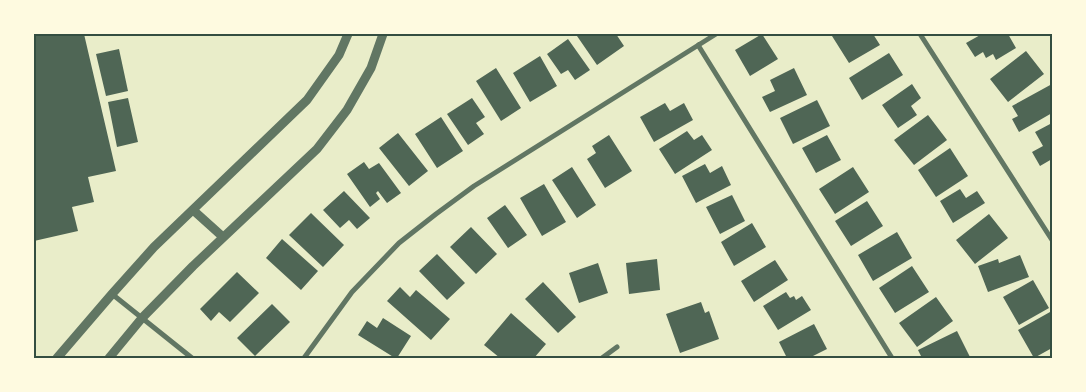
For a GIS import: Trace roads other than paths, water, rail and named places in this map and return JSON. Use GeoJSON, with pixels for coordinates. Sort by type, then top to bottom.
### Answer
{"type":"FeatureCollection","features":[{"type":"Feature","properties":{"kind":"street"},"geometry":{"type":"LineString","coordinates":[[57,358],[154,247],[307,100],[339,55],[348,34]]}},
{"type":"Feature","properties":{"kind":"street"},"geometry":{"type":"LineString","coordinates":[[109,358],[142,318],[193,266],[317,149],[348,110],[371,68],[383,34]]}},
{"type":"Feature","properties":{"kind":"street"},"geometry":{"type":"LineString","coordinates":[[304,358],[352,292],[399,244],[436,214],[474,186],[716,34]]}},
{"type":"Feature","properties":{"kind":"street"},"geometry":{"type":"LineString","coordinates":[[920,34],[1052,240]]}},
{"type":"Feature","properties":{"kind":"street"},"geometry":{"type":"LineString","coordinates":[[698,45],[892,358]]}},
{"type":"Feature","properties":{"kind":"street"},"geometry":{"type":"LineString","coordinates":[[193,210],[223,237]]}},
{"type":"Feature","properties":{"kind":"street"},"geometry":{"type":"LineString","coordinates":[[112,294],[192,358]]}},
{"type":"Feature","properties":{"kind":"street"},"geometry":{"type":"LineString","coordinates":[[602,358],[616,347]]}}]}
